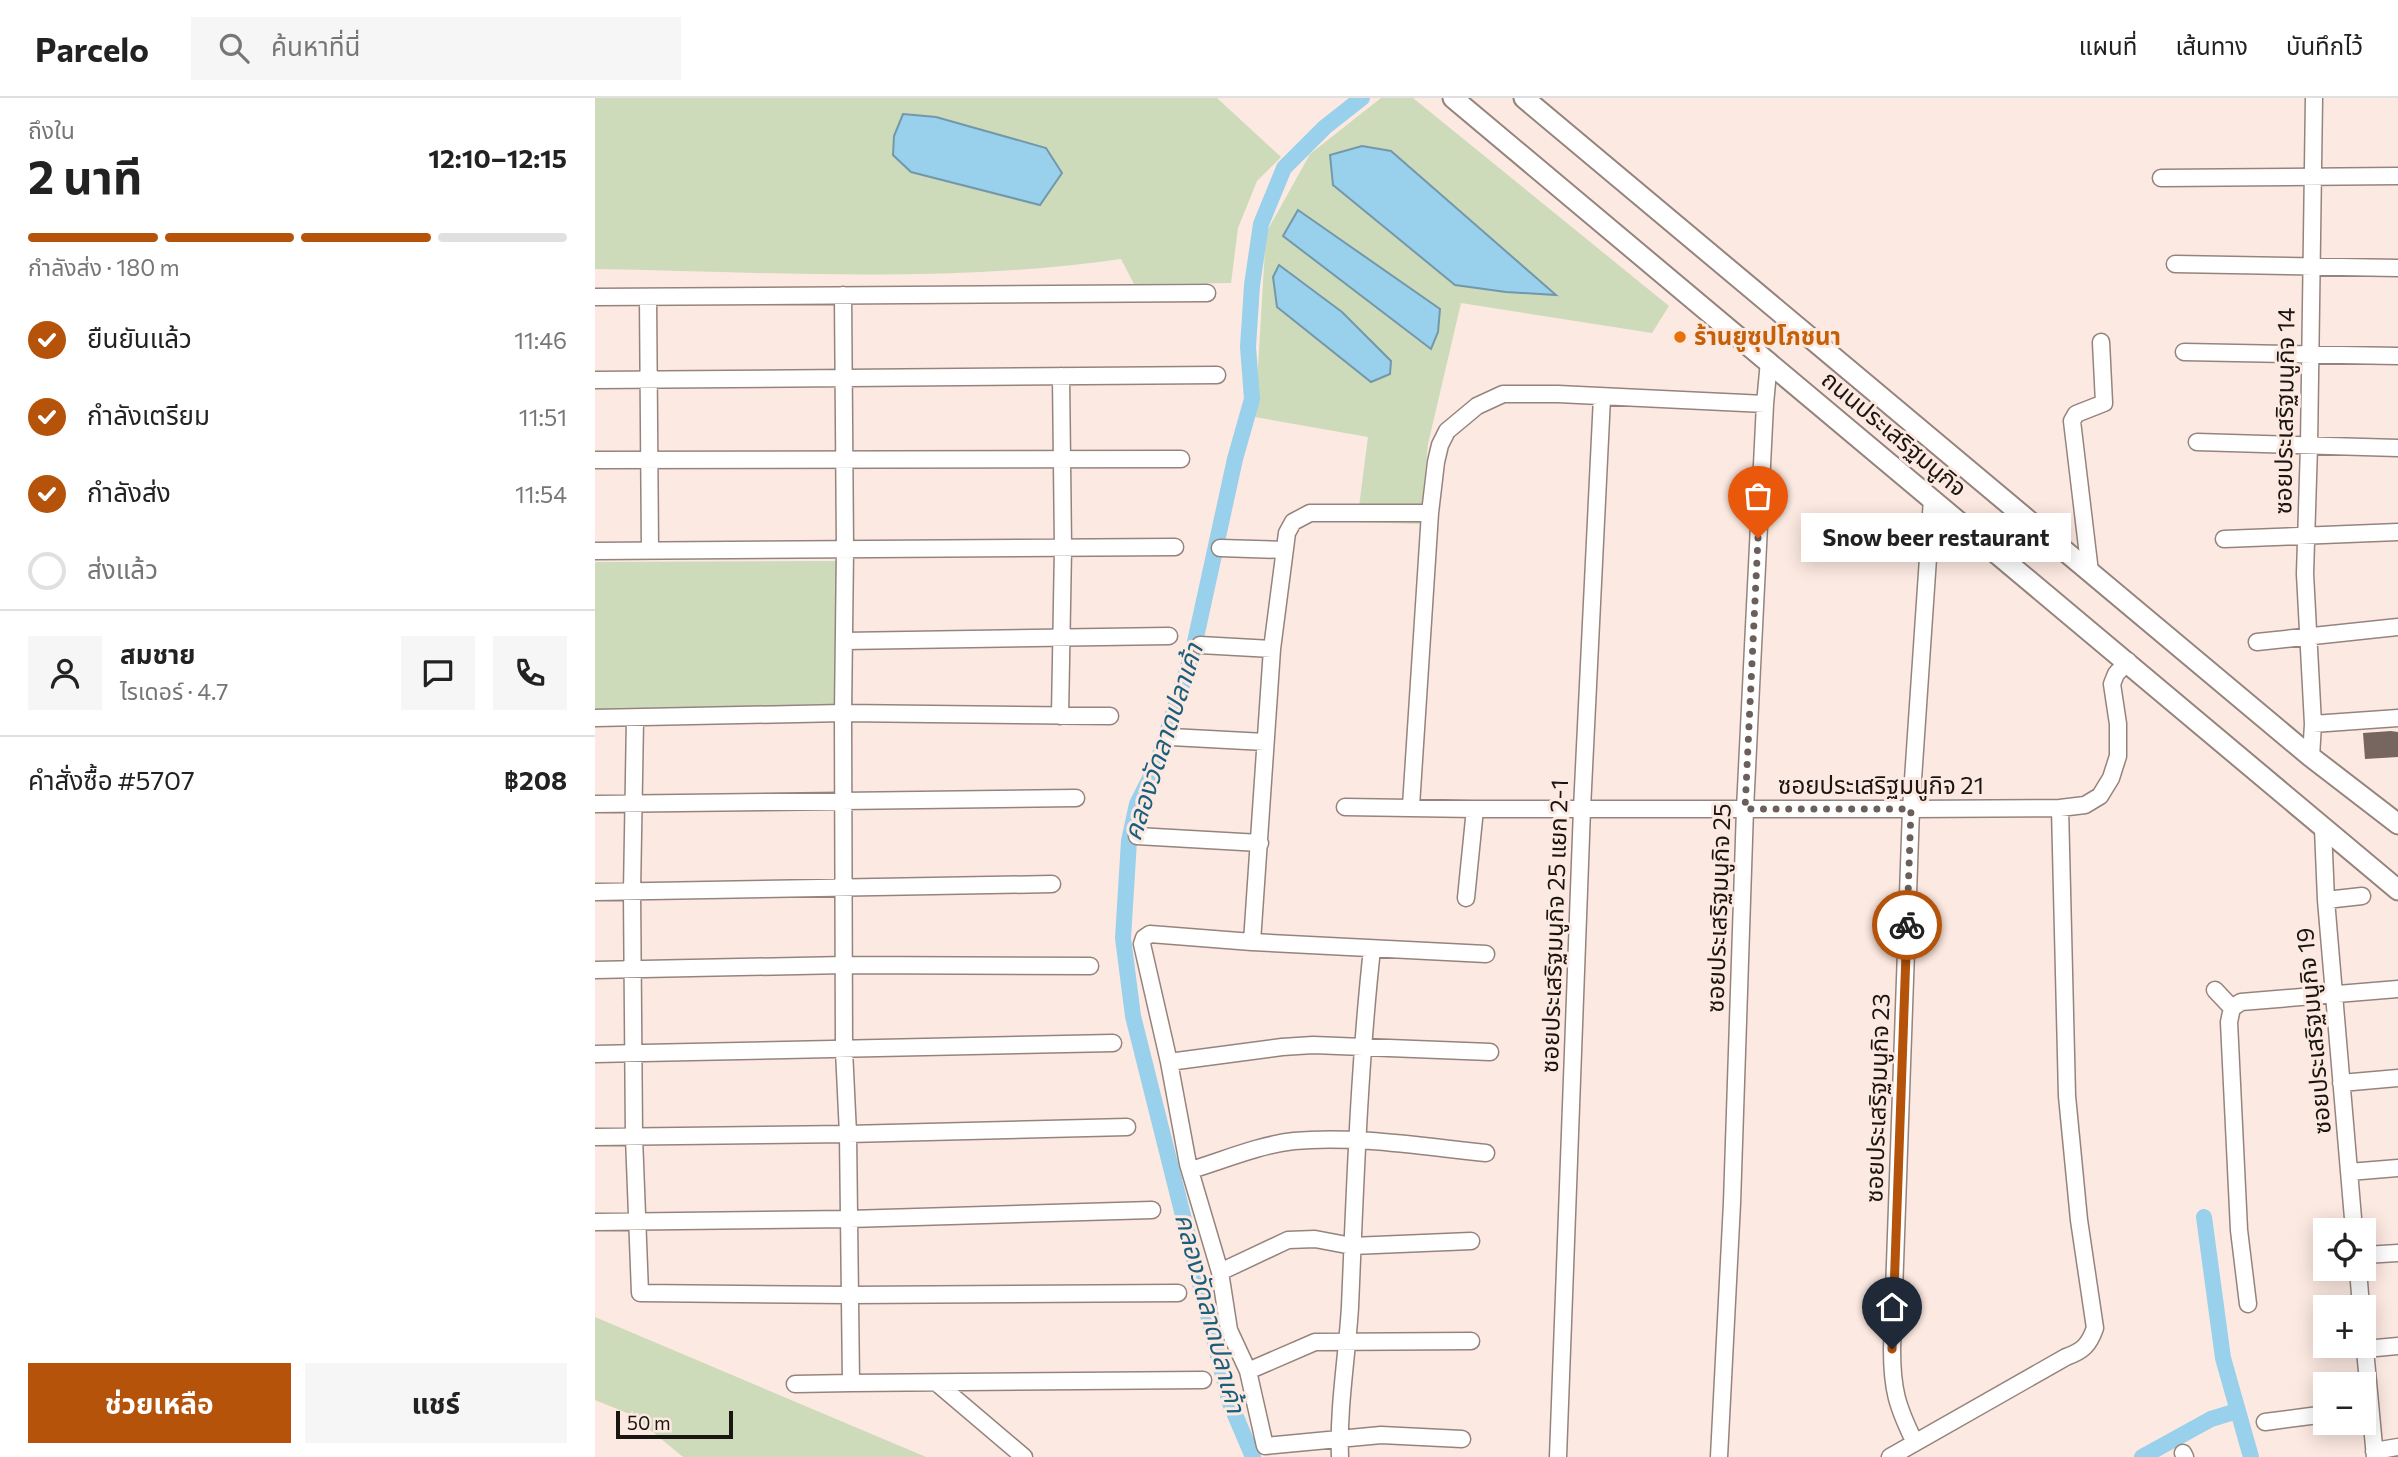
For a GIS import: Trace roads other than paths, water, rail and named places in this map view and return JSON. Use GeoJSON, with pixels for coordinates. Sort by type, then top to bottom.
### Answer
{"type":"FeatureCollection","features":[{"type":"Feature","properties":{"kind":"main road","name":"ถนนประเสริฐมนูกิจ"},"geometry":{"type":"LineString","coordinates":[[1453,98],[2398,890]]}},
{"type":"Feature","properties":{"kind":"main road","name":"ถนนประเสริฐมนูกิจ"},"geometry":{"type":"LineString","coordinates":[[1524,98],[2311,757],[2393,816]]}},
{"type":"Feature","properties":{"kind":"street","name":"ซอยประเสริฐมนูกิจ 14"},"geometry":{"type":"LineString","coordinates":[[2311,757],[2313,724],[2307,637],[2305,537],[2309,446],[2314,98]]}},
{"type":"Feature","properties":{"kind":"street"},"geometry":{"type":"LineString","coordinates":[[2161,178],[2398,176]]}},
{"type":"Feature","properties":{"kind":"street"},"geometry":{"type":"LineString","coordinates":[[2175,264],[2398,268]]}},
{"type":"Feature","properties":{"kind":"street"},"geometry":{"type":"LineString","coordinates":[[595,297],[1207,293]]}},
{"type":"Feature","properties":{"kind":"street"},"geometry":{"type":"LineString","coordinates":[[843,295],[844,1050],[848,1134],[851,1383]]}},
{"type":"Feature","properties":{"kind":"street"},"geometry":{"type":"LineString","coordinates":[[648,297],[650,550]]}},
{"type":"Feature","properties":{"kind":"street"},"geometry":{"type":"LineString","coordinates":[[2090,572],[2072,421],[2075,414],[2104,403],[2101,342]]}},
{"type":"Feature","properties":{"kind":"street"},"geometry":{"type":"LineString","coordinates":[[2184,352],[2398,356]]}},
{"type":"Feature","properties":{"kind":"street","name":"ซอยประเสริฐมนูกิจ 25"},"geometry":{"type":"LineString","coordinates":[[1719,1457],[1732,1203],[1745,809],[1769,361]]}},
{"type":"Feature","properties":{"kind":"street"},"geometry":{"type":"LineString","coordinates":[[595,380],[1217,375]]}},
{"type":"Feature","properties":{"kind":"street"},"geometry":{"type":"LineString","coordinates":[[1060,716],[1063,548],[1061,376]]}},
{"type":"Feature","properties":{"kind":"street"},"geometry":{"type":"LineString","coordinates":[[1411,806],[1430,513],[1440,445],[1447,431],[1477,406],[1503,394],[1765,404]]}},
{"type":"Feature","properties":{"kind":"street","name":"ซอยประเสริฐมนูกิจ 25 แยก 2-1"},"geometry":{"type":"LineString","coordinates":[[1558,1457],[1582,809],[1602,397]]}},
{"type":"Feature","properties":{"kind":"street"},"geometry":{"type":"LineString","coordinates":[[2197,442],[2398,448]]}},
{"type":"Feature","properties":{"kind":"street"},"geometry":{"type":"LineString","coordinates":[[595,460],[1181,459]]}},
{"type":"Feature","properties":{"kind":"street","name":"ซอยประเสริฐมนูกิจ 23"},"geometry":{"type":"LineString","coordinates":[[1915,1443],[1901,1415],[1892,1382],[1911,809],[1932,499]]}},
{"type":"Feature","properties":{"kind":"street"},"geometry":{"type":"LineString","coordinates":[[1252,942],[1272,649],[1287,533],[1293,522],[1310,513],[1430,513]]}},
{"type":"Feature","properties":{"kind":"street"},"geometry":{"type":"LineString","coordinates":[[2224,540],[2398,532]]}},
{"type":"Feature","properties":{"kind":"street"},"geometry":{"type":"LineString","coordinates":[[595,551],[1175,547]]}},
{"type":"Feature","properties":{"kind":"street"},"geometry":{"type":"LineString","coordinates":[[1220,548],[1284,550]]}},
{"type":"Feature","properties":{"kind":"street"},"geometry":{"type":"LineString","coordinates":[[2257,642],[2398,627]]}},
{"type":"Feature","properties":{"kind":"street"},"geometry":{"type":"LineString","coordinates":[[844,641],[1169,636]]}},
{"type":"Feature","properties":{"kind":"street"},"geometry":{"type":"LineString","coordinates":[[1200,645],[1272,649]]}},
{"type":"Feature","properties":{"kind":"street","name":"ซอยประเสริฐมนูกิจ 21"},"geometry":{"type":"LineString","coordinates":[[1345,807],[1911,809],[2085,806],[2100,796],[2111,778],[2118,756],[2118,723],[2112,684],[2116,674],[2128,661]]}},
{"type":"Feature","properties":{"kind":"street"},"geometry":{"type":"LineString","coordinates":[[595,718],[843,713],[1110,716]]}},
{"type":"Feature","properties":{"kind":"street"},"geometry":{"type":"LineString","coordinates":[[2313,724],[2398,718]]}},
{"type":"Feature","properties":{"kind":"street"},"geometry":{"type":"LineString","coordinates":[[635,719],[632,892],[634,1137],[640,1293],[1178,1293]]}},
{"type":"Feature","properties":{"kind":"street"},"geometry":{"type":"LineString","coordinates":[[1171,737],[1265,741]]}},
{"type":"Feature","properties":{"kind":"street"},"geometry":{"type":"LineString","coordinates":[[595,804],[1076,798]]}},
{"type":"Feature","properties":{"kind":"street"},"geometry":{"type":"LineString","coordinates":[[1891,1457],[2066,1357],[2083,1351],[2095,1328],[2079,1220],[2067,1096],[2060,808]]}},
{"type":"Feature","properties":{"kind":"street"},"geometry":{"type":"LineString","coordinates":[[1466,898],[1475,809]]}},
{"type":"Feature","properties":{"kind":"street","name":"ซอยประเสริฐมนูกิจ 19"},"geometry":{"type":"LineString","coordinates":[[2323,828],[2326,900],[2353,1218]]}},
{"type":"Feature","properties":{"kind":"street"},"geometry":{"type":"LineString","coordinates":[[1137,836],[1260,843]]}},
{"type":"Feature","properties":{"kind":"street"},"geometry":{"type":"LineString","coordinates":[[595,891],[1052,884]]}},
{"type":"Feature","properties":{"kind":"street"},"geometry":{"type":"LineString","coordinates":[[2326,900],[2361,896]]}},
{"type":"Feature","properties":{"kind":"street"},"geometry":{"type":"LineString","coordinates":[[1462,1439],[1381,1435],[1265,1446],[1248,1371],[1229,1330],[1220,1272],[1191,1170],[1142,944],[1144,938],[1150,934],[1486,954]]}},
{"type":"Feature","properties":{"kind":"street"},"geometry":{"type":"LineString","coordinates":[[1340,1457],[1357,1141],[1372,949]]}},
{"type":"Feature","properties":{"kind":"street"},"geometry":{"type":"LineString","coordinates":[[595,970],[845,965],[1090,966]]}},
{"type":"Feature","properties":{"kind":"street"},"geometry":{"type":"LineString","coordinates":[[2248,1304],[2239,1230],[2229,1022],[2232,1008],[2241,1002],[2398,989]]}},
{"type":"Feature","properties":{"kind":"street"},"geometry":{"type":"LineString","coordinates":[[2215,990],[2232,1008]]}},
{"type":"Feature","properties":{"kind":"street"},"geometry":{"type":"LineString","coordinates":[[595,1054],[1113,1043]]}},
{"type":"Feature","properties":{"kind":"street"},"geometry":{"type":"LineString","coordinates":[[1169,1062],[1282,1046],[1363,1046],[1490,1052]]}},
{"type":"Feature","properties":{"kind":"street"},"geometry":{"type":"LineString","coordinates":[[2341,1083],[2398,1078]]}},
{"type":"Feature","properties":{"kind":"street"},"geometry":{"type":"LineString","coordinates":[[595,1137],[1127,1127]]}},
{"type":"Feature","properties":{"kind":"street"},"geometry":{"type":"LineString","coordinates":[[1191,1170],[1262,1147],[1284,1143],[1357,1141],[1486,1153]]}},
{"type":"Feature","properties":{"kind":"street"},"geometry":{"type":"LineString","coordinates":[[2349,1172],[2398,1168]]}},
{"type":"Feature","properties":{"kind":"street"},"geometry":{"type":"LineString","coordinates":[[595,1222],[849,1219],[1152,1210]]}},
{"type":"Feature","properties":{"kind":"street"},"geometry":{"type":"LineString","coordinates":[[1220,1272],[1288,1240],[1315,1239],[1352,1245],[1471,1241]]}},
{"type":"Feature","properties":{"kind":"street"},"geometry":{"type":"LineString","coordinates":[[2376,1254],[2398,1252]]}},
{"type":"Feature","properties":{"kind":"street"},"geometry":{"type":"LineString","coordinates":[[1248,1371],[1315,1342],[1471,1341]]}},
{"type":"Feature","properties":{"kind":"street"},"geometry":{"type":"LineString","coordinates":[[2376,1345],[2398,1346]]}},
{"type":"Feature","properties":{"kind":"street"},"geometry":{"type":"LineString","coordinates":[[795,1384],[1203,1380]]}},
{"type":"Feature","properties":{"kind":"street"},"geometry":{"type":"LineString","coordinates":[[938,1384],[1024,1457]]}},
{"type":"Feature","properties":{"kind":"street"},"geometry":{"type":"LineString","coordinates":[[2265,1423],[2313,1416]]}},
{"type":"Feature","properties":{"kind":"street"},"geometry":{"type":"LineString","coordinates":[[2372,1435],[2375,1454],[2398,1447]]}},
{"type":"Feature","properties":{"kind":"water"},"geometry":{"type":"Polygon","coordinates":[[[903,114],[936,117],[1046,148],[1062,173],[1040,205],[911,172],[893,155],[894,136],[903,114]]]}},
{"type":"Feature","properties":{"kind":"water"},"geometry":{"type":"Polygon","coordinates":[[[1362,146],[1391,151],[1556,295],[1455,285],[1333,185],[1330,155],[1362,146]]]}},
{"type":"Feature","properties":{"kind":"water"},"geometry":{"type":"Polygon","coordinates":[[[1298,210],[1440,309],[1438,332],[1431,349],[1283,236],[1298,210]]]}},
{"type":"Feature","properties":{"kind":"water"},"geometry":{"type":"Polygon","coordinates":[[[1279,265],[1342,312],[1391,361],[1390,374],[1371,382],[1277,307],[1273,277],[1279,265]]]}},
{"type":"Feature","properties":{"kind":"waterway","name":"คลองวัดลาดปลาเค้า"},"geometry":{"type":"LineString","coordinates":[[1253,1457],[1230,1403],[1133,1016],[1123,938],[1129,841],[1137,804],[1157,764],[1193,651],[1235,459],[1252,399],[1248,347],[1252,285],[1261,224],[1284,168],[1325,127],[1362,98]]}},
{"type":"Feature","properties":{"kind":"waterway"},"geometry":{"type":"LineString","coordinates":[[2204,1217],[2223,1358],[2251,1457]]}},
{"type":"Feature","properties":{"kind":"waterway"},"geometry":{"type":"LineString","coordinates":[[2142,1457],[2211,1419],[2237,1411]]}},
{"type":"Feature","properties":{"kind":"place","name":"ร้านยูซุปโภชนา"},"geometry":{"type":"Point","coordinates":[1680,337]}},
{"type":"Feature","properties":{"kind":"place","name":"Snow beer restaurant"},"geometry":{"type":"Point","coordinates":[1758,538]}}]}
